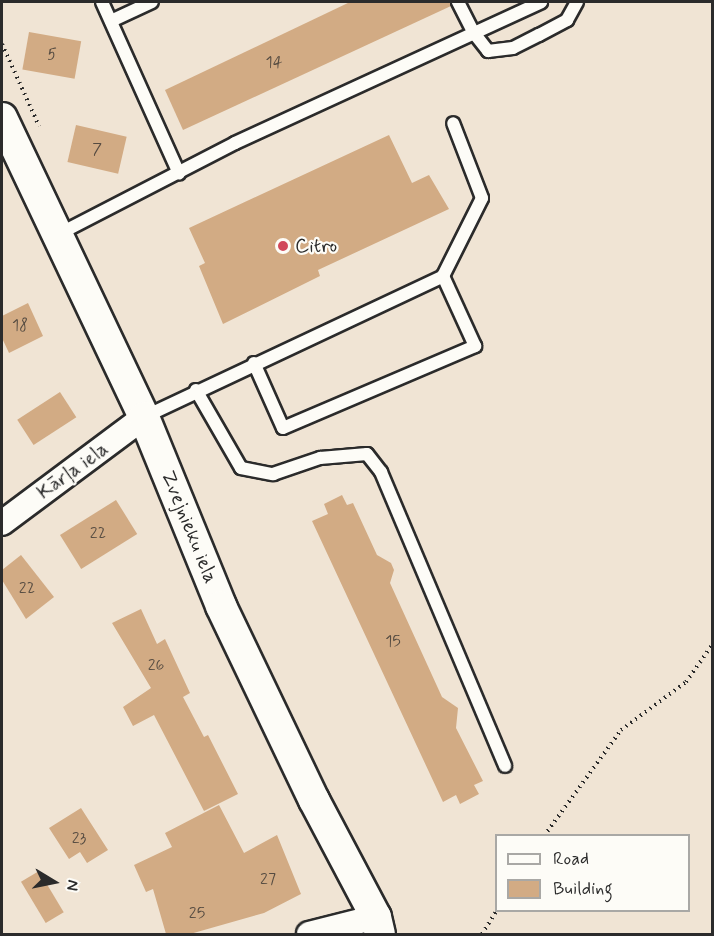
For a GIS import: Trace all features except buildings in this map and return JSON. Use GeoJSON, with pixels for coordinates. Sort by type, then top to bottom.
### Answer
{"type":"FeatureCollection","features":[{"type":"Feature","properties":{"kind":"street","name":"Zvejnieku iela"},"geometry":{"type":"LineString","coordinates":[[2,118],[144,417],[221,606],[314,800],[378,926]]}},
{"type":"Feature","properties":{"kind":"street","name":"Kārļa iela"},"geometry":{"type":"LineString","coordinates":[[2,523],[144,417]]}},
{"type":"Feature","properties":{"kind":"street"},"geometry":{"type":"LineString","coordinates":[[309,934],[378,926]]}},
{"type":"Feature","properties":{"kind":"lane"},"geometry":{"type":"LineString","coordinates":[[102,2],[179,173]]}},
{"type":"Feature","properties":{"kind":"lane"},"geometry":{"type":"LineString","coordinates":[[111,21],[152,2]]}},
{"type":"Feature","properties":{"kind":"lane"},"geometry":{"type":"LineString","coordinates":[[458,2],[474,33],[488,51],[513,48],[567,20],[577,2]]}},
{"type":"Feature","properties":{"kind":"lane"},"geometry":{"type":"LineString","coordinates":[[56,235],[235,143],[541,2]]}},
{"type":"Feature","properties":{"kind":"lane"},"geometry":{"type":"LineString","coordinates":[[144,417],[196,390],[443,276],[482,198],[453,123]]}},
{"type":"Feature","properties":{"kind":"lane"},"geometry":{"type":"LineString","coordinates":[[254,363],[283,428],[474,346],[443,276]]}},
{"type":"Feature","properties":{"kind":"lane"},"geometry":{"type":"LineString","coordinates":[[196,390],[242,468],[273,474],[320,458],[367,454],[381,472],[505,766]]}},
{"type":"Feature","properties":{"kind":"path"},"geometry":{"type":"LineString","coordinates":[[545,834],[621,730],[686,682],[712,645]]}},
{"type":"Feature","properties":{"kind":"path"},"geometry":{"type":"LineString","coordinates":[[482,934],[495,912]]}},
{"type":"Feature","properties":{"kind":"place","name":"Citro"},"geometry":{"type":"Point","coordinates":[283,246]}}]}
